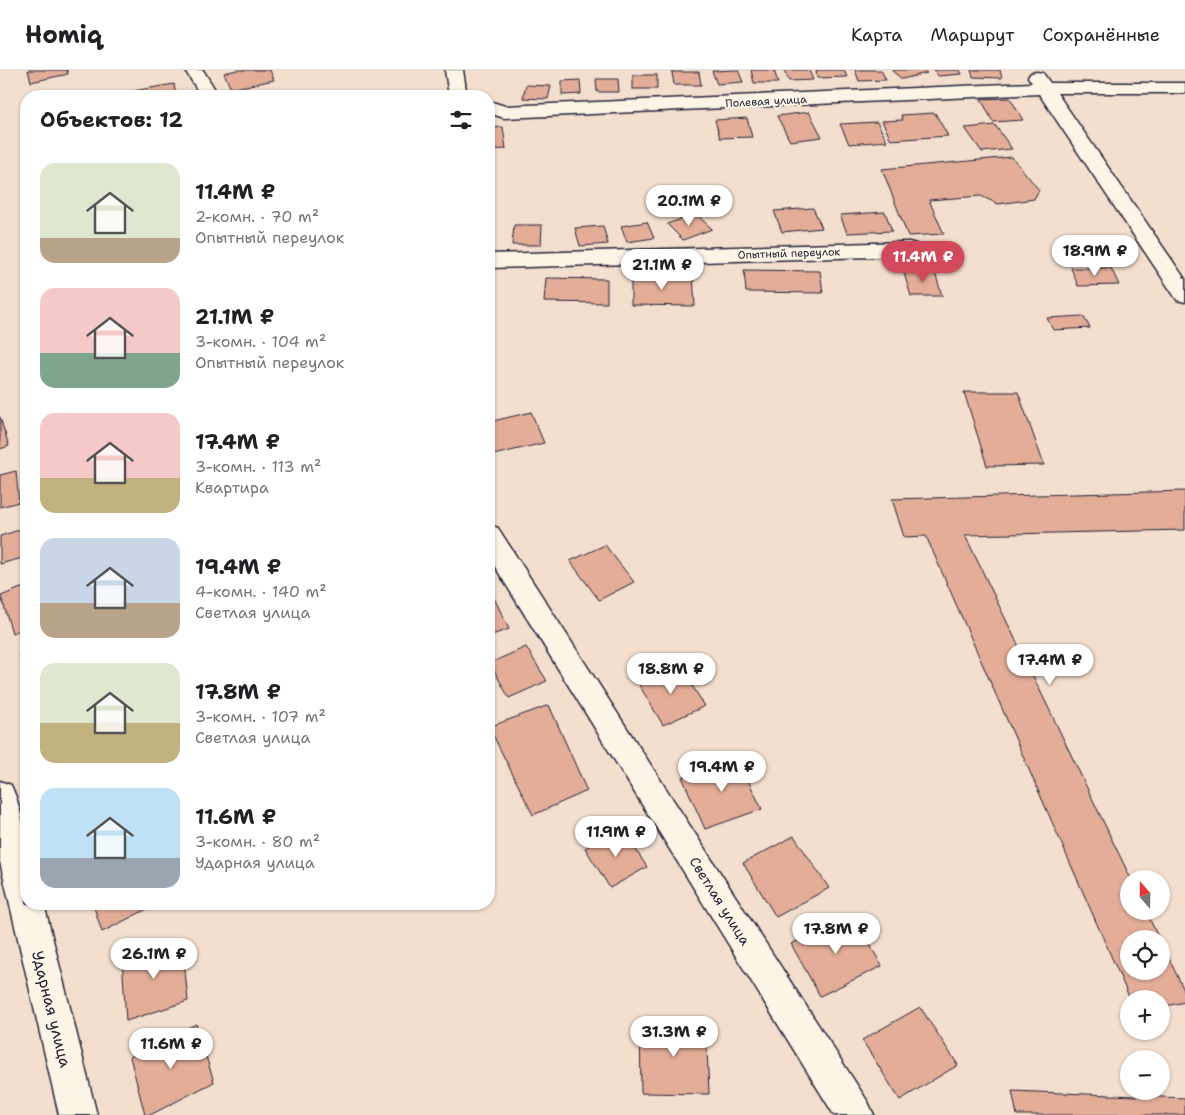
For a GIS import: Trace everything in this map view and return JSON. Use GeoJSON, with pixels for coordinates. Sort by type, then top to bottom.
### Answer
{"type":"FeatureCollection","features":[{"type":"Feature","properties":{"kind":"street"},"geometry":{"type":"LineString","coordinates":[[194,70],[206,90]]}},
{"type":"Feature","properties":{"kind":"street"},"geometry":{"type":"LineString","coordinates":[[454,70],[457,90]]}},
{"type":"Feature","properties":{"kind":"street"},"geometry":{"type":"LineString","coordinates":[[1032,70],[1185,295]]}},
{"type":"Feature","properties":{"kind":"street"},"geometry":{"type":"LineString","coordinates":[[1127,70],[1142,88]]}},
{"type":"Feature","properties":{"kind":"street","name":"Полевая улица"},"geometry":{"type":"LineString","coordinates":[[495,109],[504,112],[1044,88],[1185,88]]}},
{"type":"Feature","properties":{"kind":"street","name":"Опытный переулок"},"geometry":{"type":"LineString","coordinates":[[495,261],[909,249]]}},
{"type":"Feature","properties":{"kind":"street","name":"Светлая улица"},"geometry":{"type":"LineString","coordinates":[[495,545],[855,1115]]}},
{"type":"Feature","properties":{"kind":"street","name":"Ударная улица"},"geometry":{"type":"LineString","coordinates":[[0,795],[20,878]]}},
{"type":"Feature","properties":{"kind":"street","name":"Ударная улица"},"geometry":{"type":"LineString","coordinates":[[28,910],[78,1115]]}},
{"type":"Feature","properties":{"kind":"building"},"geometry":{"type":"Polygon","coordinates":[[[28,70],[67,70],[68,74],[31,82],[28,70]]]}},
{"type":"Feature","properties":{"kind":"building"},"geometry":{"type":"Polygon","coordinates":[[[237,70],[270,70],[274,80],[231,89],[224,73],[237,70]]]}},
{"type":"Feature","properties":{"kind":"building"},"geometry":{"type":"Polygon","coordinates":[[[738,70],[743,82],[717,84],[712,71],[738,70]]]}},
{"type":"Feature","properties":{"kind":"building"},"geometry":{"type":"Polygon","coordinates":[[[751,70],[774,70],[778,83],[754,83],[751,70]]]}},
{"type":"Feature","properties":{"kind":"building"},"geometry":{"type":"Polygon","coordinates":[[[784,70],[809,70],[813,80],[789,81],[784,70]]]}},
{"type":"Feature","properties":{"kind":"building"},"geometry":{"type":"Polygon","coordinates":[[[816,70],[844,70],[847,77],[817,78],[816,70]]]}},
{"type":"Feature","properties":{"kind":"building"},"geometry":{"type":"Polygon","coordinates":[[[855,70],[881,70],[886,80],[859,81],[855,70]]]}},
{"type":"Feature","properties":{"kind":"building"},"geometry":{"type":"Polygon","coordinates":[[[891,70],[923,70],[927,73],[902,79],[891,70]]]}},
{"type":"Feature","properties":{"kind":"building"},"geometry":{"type":"Polygon","coordinates":[[[934,70],[960,70],[962,74],[938,76],[934,70]]]}},
{"type":"Feature","properties":{"kind":"building"},"geometry":{"type":"Polygon","coordinates":[[[971,70],[1000,70],[1002,78],[973,77],[971,70]]]}},
{"type":"Feature","properties":{"kind":"building"},"geometry":{"type":"Polygon","coordinates":[[[672,72],[699,72],[701,85],[674,85],[672,72]]]}},
{"type":"Feature","properties":{"kind":"building"},"geometry":{"type":"Polygon","coordinates":[[[633,75],[657,75],[657,89],[633,89],[633,75]]]}},
{"type":"Feature","properties":{"kind":"building"},"geometry":{"type":"Polygon","coordinates":[[[596,79],[618,79],[619,92],[597,92],[596,79]]]}},
{"type":"Feature","properties":{"kind":"building"},"geometry":{"type":"Polygon","coordinates":[[[580,80],[581,94],[562,95],[562,81],[580,80]]]}},
{"type":"Feature","properties":{"kind":"building"},"geometry":{"type":"Polygon","coordinates":[[[174,84],[175,90],[139,90],[174,84]]]}},
{"type":"Feature","properties":{"kind":"building"},"geometry":{"type":"Polygon","coordinates":[[[526,85],[551,86],[548,99],[523,98],[526,85]]]}},
{"type":"Feature","properties":{"kind":"building"},"geometry":{"type":"Polygon","coordinates":[[[1010,98],[1023,120],[993,122],[981,99],[1010,98]]]}},
{"type":"Feature","properties":{"kind":"building"},"geometry":{"type":"Polygon","coordinates":[[[809,112],[822,137],[790,141],[777,116],[809,112]]]}},
{"type":"Feature","properties":{"kind":"building"},"geometry":{"type":"Polygon","coordinates":[[[935,113],[948,136],[891,140],[882,121],[903,120],[901,115],[935,113]]]}},
{"type":"Feature","properties":{"kind":"building"},"geometry":{"type":"Polygon","coordinates":[[[747,118],[752,137],[720,138],[715,120],[747,118]]]}},
{"type":"Feature","properties":{"kind":"building"},"geometry":{"type":"Polygon","coordinates":[[[877,122],[887,141],[849,144],[840,124],[877,122]]]}},
{"type":"Feature","properties":{"kind":"building"},"geometry":{"type":"Polygon","coordinates":[[[995,125],[1012,149],[982,152],[965,128],[995,125]]]}},
{"type":"Feature","properties":{"kind":"building"},"geometry":{"type":"Polygon","coordinates":[[[503,127],[506,149],[495,150],[495,128],[503,127]]]}},
{"type":"Feature","properties":{"kind":"building"},"geometry":{"type":"Polygon","coordinates":[[[1012,157],[1039,190],[1034,199],[998,204],[981,196],[929,200],[944,234],[908,236],[882,169],[1012,157]]]}},
{"type":"Feature","properties":{"kind":"building"},"geometry":{"type":"Polygon","coordinates":[[[813,208],[822,228],[782,232],[774,211],[813,208]]]}},
{"type":"Feature","properties":{"kind":"building"},"geometry":{"type":"Polygon","coordinates":[[[885,212],[892,231],[847,233],[840,215],[885,212]]]}},
{"type":"Feature","properties":{"kind":"building"},"geometry":{"type":"Polygon","coordinates":[[[696,214],[712,229],[683,240],[667,224],[696,214]]]}},
{"type":"Feature","properties":{"kind":"building"},"geometry":{"type":"Polygon","coordinates":[[[647,222],[654,238],[627,242],[621,226],[647,222]]]}},
{"type":"Feature","properties":{"kind":"building"},"geometry":{"type":"Polygon","coordinates":[[[514,225],[542,225],[541,245],[512,245],[514,225]]]}},
{"type":"Feature","properties":{"kind":"building"},"geometry":{"type":"Polygon","coordinates":[[[603,226],[608,244],[580,246],[575,228],[603,226]]]}},
{"type":"Feature","properties":{"kind":"building"},"geometry":{"type":"Polygon","coordinates":[[[1071,268],[1111,268],[1119,285],[1078,286],[1071,268]]]}},
{"type":"Feature","properties":{"kind":"building"},"geometry":{"type":"Polygon","coordinates":[[[934,269],[942,296],[911,296],[903,270],[934,269]]]}},
{"type":"Feature","properties":{"kind":"building"},"geometry":{"type":"Polygon","coordinates":[[[744,270],[820,271],[823,293],[746,292],[744,270]]]}},
{"type":"Feature","properties":{"kind":"building"},"geometry":{"type":"Polygon","coordinates":[[[631,275],[693,276],[695,306],[631,305],[631,275]]]}},
{"type":"Feature","properties":{"kind":"building"},"geometry":{"type":"Polygon","coordinates":[[[546,278],[607,279],[607,303],[544,302],[546,278]]]}},
{"type":"Feature","properties":{"kind":"building"},"geometry":{"type":"Polygon","coordinates":[[[1083,316],[1090,328],[1053,330],[1047,318],[1083,316]]]}},
{"type":"Feature","properties":{"kind":"building"},"geometry":{"type":"Polygon","coordinates":[[[964,392],[1018,392],[1044,465],[987,466],[964,392]]]}},
{"type":"Feature","properties":{"kind":"building"},"geometry":{"type":"Polygon","coordinates":[[[531,412],[544,443],[495,455],[495,421],[531,412]]]}},
{"type":"Feature","properties":{"kind":"building"},"geometry":{"type":"Polygon","coordinates":[[[0,417],[9,446],[0,449],[0,417]]]}},
{"type":"Feature","properties":{"kind":"building"},"geometry":{"type":"Polygon","coordinates":[[[16,471],[19,502],[0,507],[0,475],[16,471]]]}},
{"type":"Feature","properties":{"kind":"building"},"geometry":{"type":"Polygon","coordinates":[[[1185,491],[1185,530],[965,535],[1127,870],[1120,870],[1120,920],[1150,920],[1155,930],[1120,930],[1120,976],[926,536],[904,537],[892,499],[1185,491]]]}},
{"type":"Feature","properties":{"kind":"building"},"geometry":{"type":"Polygon","coordinates":[[[20,530],[20,559],[0,564],[0,536],[20,530]]]}},
{"type":"Feature","properties":{"kind":"building"},"geometry":{"type":"Polygon","coordinates":[[[605,545],[634,582],[599,600],[570,561],[605,545]]]}},
{"type":"Feature","properties":{"kind":"building"},"geometry":{"type":"Polygon","coordinates":[[[20,588],[20,630],[12,633],[1,596],[20,588]]]}},
{"type":"Feature","properties":{"kind":"building"},"geometry":{"type":"Polygon","coordinates":[[[495,600],[509,629],[495,634],[495,600]]]}},
{"type":"Feature","properties":{"kind":"building"},"geometry":{"type":"Polygon","coordinates":[[[526,647],[547,681],[509,698],[495,672],[495,661],[526,647]]]}},
{"type":"Feature","properties":{"kind":"building"},"geometry":{"type":"Polygon","coordinates":[[[679,665],[705,706],[663,725],[638,683],[679,665]]]}},
{"type":"Feature","properties":{"kind":"building"},"geometry":{"type":"Polygon","coordinates":[[[549,705],[587,791],[533,815],[495,739],[495,725],[549,705]]]}},
{"type":"Feature","properties":{"kind":"building"},"geometry":{"type":"Polygon","coordinates":[[[737,758],[762,809],[705,829],[682,777],[737,758]]]}},
{"type":"Feature","properties":{"kind":"building"},"geometry":{"type":"Polygon","coordinates":[[[621,827],[647,867],[610,888],[585,848],[621,827]]]}},
{"type":"Feature","properties":{"kind":"building"},"geometry":{"type":"Polygon","coordinates":[[[794,836],[829,888],[776,917],[743,863],[794,836]]]}},
{"type":"Feature","properties":{"kind":"building"},"geometry":{"type":"Polygon","coordinates":[[[95,910],[145,910],[102,932],[95,910]]]}},
{"type":"Feature","properties":{"kind":"building"},"geometry":{"type":"Polygon","coordinates":[[[853,915],[882,966],[820,996],[791,944],[853,915]]]}},
{"type":"Feature","properties":{"kind":"building"},"geometry":{"type":"Polygon","coordinates":[[[182,940],[188,1001],[126,1021],[122,958],[182,940]]]}},
{"type":"Feature","properties":{"kind":"building"},"geometry":{"type":"Polygon","coordinates":[[[1170,961],[1185,992],[1185,1002],[1170,1005],[1170,990],[1126,990],[1122,980],[1170,980],[1170,961]]]}},
{"type":"Feature","properties":{"kind":"building"},"geometry":{"type":"Polygon","coordinates":[[[920,1007],[958,1065],[900,1100],[862,1040],[920,1007]]]}},
{"type":"Feature","properties":{"kind":"building"},"geometry":{"type":"Polygon","coordinates":[[[640,1022],[706,1023],[709,1094],[641,1093],[640,1022]]]}},
{"type":"Feature","properties":{"kind":"building"},"geometry":{"type":"Polygon","coordinates":[[[196,1024],[214,1082],[150,1115],[145,1115],[130,1057],[196,1024]]]}},
{"type":"Feature","properties":{"kind":"building"},"geometry":{"type":"Polygon","coordinates":[[[1012,1091],[1120,1095],[1120,1100],[1170,1100],[1170,1097],[1185,1098],[1185,1115],[1017,1115],[1012,1091]]]}}]}
